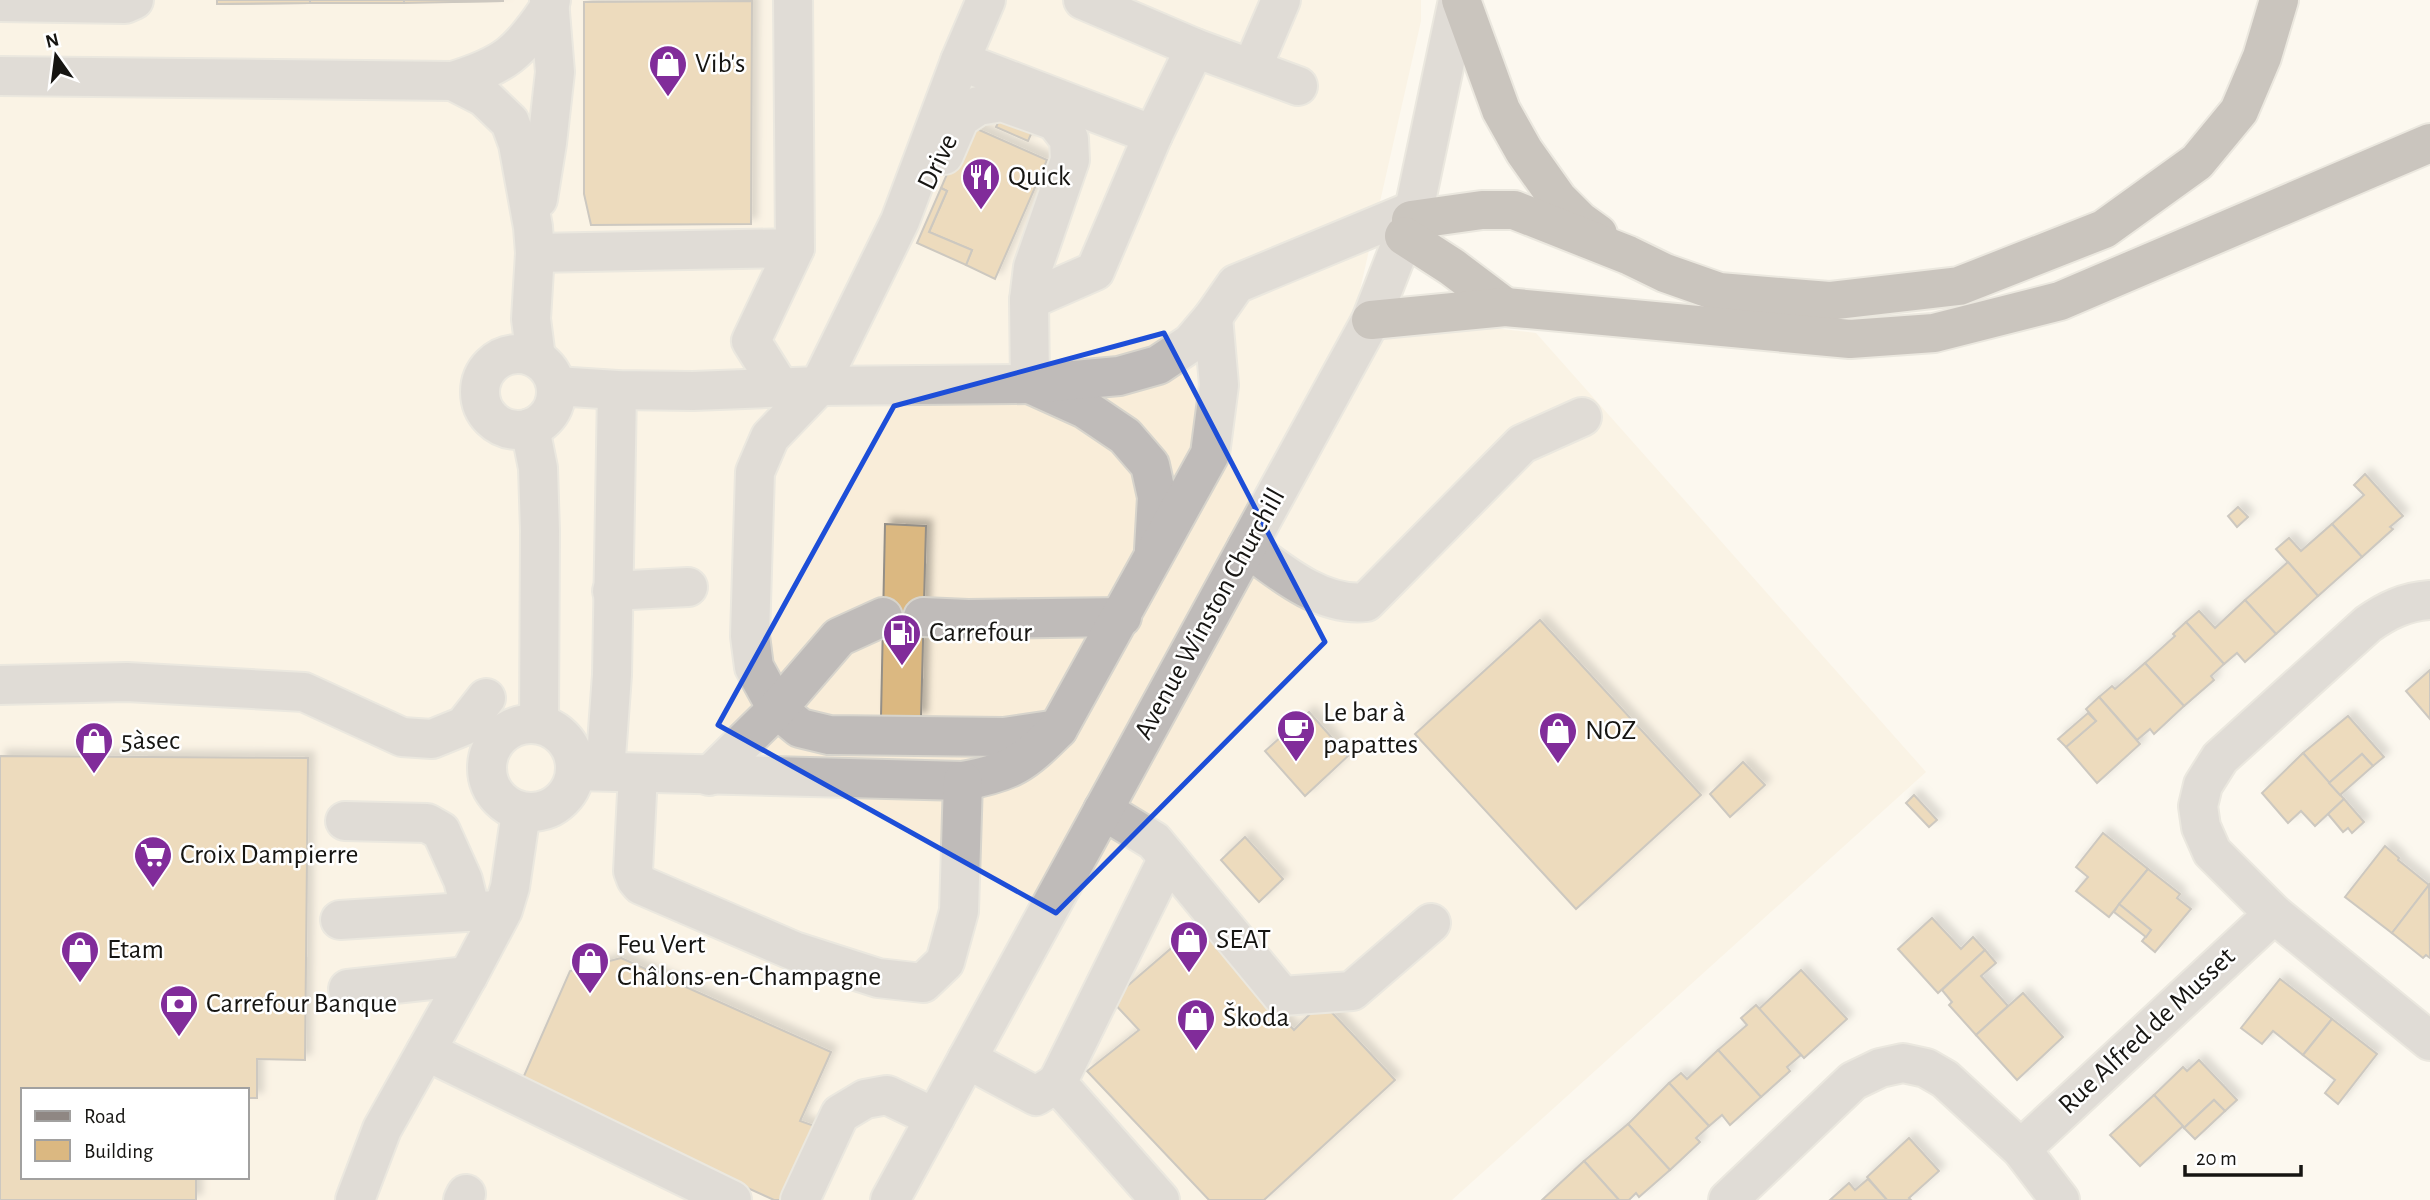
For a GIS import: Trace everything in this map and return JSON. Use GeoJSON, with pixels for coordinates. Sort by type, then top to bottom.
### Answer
{"type":"FeatureCollection","features":[{"type":"Feature","properties":{"kind":"main road"},"geometry":{"type":"LineString","coordinates":[[1460,0],[1501,110],[1524,151],[1558,199],[1580,221],[1628,255]]}},
{"type":"Feature","properties":{"kind":"main road"},"geometry":{"type":"LineString","coordinates":[[1410,222],[1482,210],[1514,210],[1628,255],[1665,273],[1718,292],[1829,301],[1959,286],[2104,229],[2197,162],[2239,111],[2262,57],[2279,0]]}},
{"type":"Feature","properties":{"kind":"main road"},"geometry":{"type":"LineString","coordinates":[[1371,320],[1505,307],[1850,339],[1934,333],[2060,301],[2430,143]]}},
{"type":"Feature","properties":{"kind":"main road"},"geometry":{"type":"LineString","coordinates":[[1410,222],[1452,267],[1505,307]]}},
{"type":"Feature","properties":{"kind":"street"},"geometry":{"type":"LineString","coordinates":[[0,2],[125,4],[134,0]]}},
{"type":"Feature","properties":{"kind":"street"},"geometry":{"type":"LineString","coordinates":[[781,389],[751,341],[795,248],[793,0]]}},
{"type":"Feature","properties":{"kind":"street"},"geometry":{"type":"LineString","coordinates":[[986,0],[960,61],[900,221],[819,386],[770,437],[755,472],[750,636],[754,667],[777,709],[800,728],[829,735],[1004,737],[1058,729]]}},
{"type":"Feature","properties":{"kind":"street"},"geometry":{"type":"LineString","coordinates":[[1083,0],[1195,48],[1298,86]]}},
{"type":"Feature","properties":{"kind":"street"},"geometry":{"type":"LineString","coordinates":[[1252,68],[1281,0]]}},
{"type":"Feature","properties":{"kind":"street","name":"Avenue Winston Churchill"},"geometry":{"type":"LineString","coordinates":[[890,1200],[1371,320],[1410,222],[1460,0]]}},
{"type":"Feature","properties":{"kind":"street"},"geometry":{"type":"LineString","coordinates":[[549,3],[555,72],[534,240],[531,319],[546,372],[556,399],[551,412],[542,422],[530,428],[519,430],[498,425],[483,408],[480,384],[491,364],[512,354],[546,372],[617,390],[1030,384],[1119,376],[1158,365],[1191,343],[1236,284],[1410,222]]}},
{"type":"Feature","properties":{"kind":"street"},"geometry":{"type":"LineString","coordinates":[[0,76],[453,81],[485,71],[516,52],[549,3]]}},
{"type":"Feature","properties":{"kind":"street"},"geometry":{"type":"LineString","coordinates":[[1029,300],[1095,271],[1153,135],[1195,48]]}},
{"type":"Feature","properties":{"kind":"street"},"geometry":{"type":"LineString","coordinates":[[960,61],[1153,135]]}},
{"type":"Feature","properties":{"kind":"street"},"geometry":{"type":"LineString","coordinates":[[453,81],[484,97],[510,122],[518,144],[534,240]]}},
{"type":"Feature","properties":{"kind":"street","name":"Drive"},"geometry":{"type":"LineString","coordinates":[[900,221],[928,191],[960,118],[978,106],[1002,102],[1055,121],[1069,139],[1070,160],[1033,267],[1029,300],[1030,384]]}},
{"type":"Feature","properties":{"kind":"street"},"geometry":{"type":"LineString","coordinates":[[1042,239],[1054,260],[1073,268],[1095,271]]}},
{"type":"Feature","properties":{"kind":"street"},"geometry":{"type":"LineString","coordinates":[[534,240],[795,248]]}},
{"type":"Feature","properties":{"kind":"street"},"geometry":{"type":"LineString","coordinates":[[606,772],[570,746],[562,736],[539,724],[524,724],[499,738],[489,756],[488,778],[499,800],[521,812],[546,810],[558,804],[573,784],[606,772],[963,781],[999,774],[1031,757],[1058,729],[1210,454],[1219,385],[1213,317]]}},
{"type":"Feature","properties":{"kind":"street"},"geometry":{"type":"LineString","coordinates":[[1030,384],[1085,409],[1125,436],[1150,465],[1157,498],[1154,558]]}},
{"type":"Feature","properties":{"kind":"street"},"geometry":{"type":"LineString","coordinates":[[617,390],[612,676],[606,772],[633,871],[641,885],[794,951],[878,978],[923,984],[945,962],[959,911],[963,781]]}},
{"type":"Feature","properties":{"kind":"street"},"geometry":{"type":"LineString","coordinates":[[1247,547],[1301,586],[1352,603],[1366,602],[1522,444],[1581,416]]}},
{"type":"Feature","properties":{"kind":"street"},"geometry":{"type":"LineString","coordinates":[[530,428],[539,481],[539,724]]}},
{"type":"Feature","properties":{"kind":"street"},"geometry":{"type":"LineString","coordinates":[[612,591],[688,587]]}},
{"type":"Feature","properties":{"kind":"street"},"geometry":{"type":"LineString","coordinates":[[2430,600],[2390,609],[2368,624],[2220,758],[2203,785],[2198,806],[2201,827],[2212,852],[2274,914],[2430,1041]]}},
{"type":"Feature","properties":{"kind":"street"},"geometry":{"type":"LineString","coordinates":[[709,776],[777,709],[839,636],[883,617]]}},
{"type":"Feature","properties":{"kind":"street"},"geometry":{"type":"LineString","coordinates":[[923,617],[1122,617]]}},
{"type":"Feature","properties":{"kind":"street"},"geometry":{"type":"LineString","coordinates":[[0,685],[127,682],[304,692],[402,737],[432,739],[464,726],[486,698]]}},
{"type":"Feature","properties":{"kind":"street"},"geometry":{"type":"LineString","coordinates":[[432,739],[488,778]]}},
{"type":"Feature","properties":{"kind":"street"},"geometry":{"type":"LineString","coordinates":[[1103,810],[1154,841],[1282,996],[1352,991],[1431,923]]}},
{"type":"Feature","properties":{"kind":"street"},"geometry":{"type":"LineString","coordinates":[[355,1200],[382,1129],[468,976],[487,911],[510,887],[521,812]]}},
{"type":"Feature","properties":{"kind":"street"},"geometry":{"type":"LineString","coordinates":[[345,821],[427,824],[441,831],[463,880],[487,911]]}},
{"type":"Feature","properties":{"kind":"street"},"geometry":{"type":"LineString","coordinates":[[967,1059],[1036,1096],[1057,1083],[1168,858]]}},
{"type":"Feature","properties":{"kind":"street"},"geometry":{"type":"LineString","coordinates":[[340,919],[487,911]]}},
{"type":"Feature","properties":{"kind":"street","name":"Rue Alfred de Musset"},"geometry":{"type":"LineString","coordinates":[[2021,1149],[2274,914]]}},
{"type":"Feature","properties":{"kind":"street"},"geometry":{"type":"LineString","coordinates":[[348,989],[468,976]]}},
{"type":"Feature","properties":{"kind":"street"},"geometry":{"type":"LineString","coordinates":[[426,1051],[732,1200]]}},
{"type":"Feature","properties":{"kind":"street"},"geometry":{"type":"LineString","coordinates":[[1728,1200],[1853,1081],[1880,1068],[1903,1063],[1926,1068],[1945,1079],[2021,1149],[2060,1200]]}},
{"type":"Feature","properties":{"kind":"street"},"geometry":{"type":"LineString","coordinates":[[1057,1083],[1160,1200]]}},
{"type":"Feature","properties":{"kind":"street"},"geometry":{"type":"LineString","coordinates":[[800,1200],[840,1114],[865,1099],[887,1095],[935,1118]]}},
{"type":"Feature","properties":{"kind":"highlighted area"},"geometry":{"type":"Polygon","coordinates":[[[1164,333],[1325,642],[1056,913],[718,725],[894,406],[1164,333]]]}},
{"type":"Feature","properties":{"kind":"shaded area"},"geometry":{"type":"Polygon","coordinates":[[[0,0],[1421,0],[1421,21],[1355,312],[1536,333],[1926,772],[1452,1200],[0,1200],[0,0]]]}},
{"type":"Feature","properties":{"kind":"building"},"geometry":{"type":"Polygon","coordinates":[[[217,0],[503,0],[503,1],[217,4],[217,0]]]}},
{"type":"Feature","properties":{"kind":"building"},"geometry":{"type":"Polygon","coordinates":[[[217,0],[310,0],[310,3],[217,4],[217,0]]]}},
{"type":"Feature","properties":{"kind":"building"},"geometry":{"type":"Polygon","coordinates":[[[310,0],[404,0],[404,3],[310,3],[310,0]]]}},
{"type":"Feature","properties":{"kind":"building"},"geometry":{"type":"Polygon","coordinates":[[[404,0],[503,0],[503,1],[404,3],[404,0]]]}},
{"type":"Feature","properties":{"kind":"building","name":"Vib's"},"geometry":{"type":"Polygon","coordinates":[[[752,1],[751,224],[591,225],[584,194],[584,2],[752,1]]]}},
{"type":"Feature","properties":{"kind":"building"},"geometry":{"type":"Polygon","coordinates":[[[1004,109],[1036,123],[1028,141],[996,127],[1004,109]]]}},
{"type":"Feature","properties":{"kind":"building","name":"Quick"},"geometry":{"type":"Polygon","coordinates":[[[968,125],[1047,160],[995,279],[966,265],[972,250],[929,232],[947,191],[941,188],[968,125]]]}},
{"type":"Feature","properties":{"kind":"building"},"geometry":{"type":"Polygon","coordinates":[[[941,188],[947,191],[929,232],[972,250],[966,265],[917,243],[941,188]]]}},
{"type":"Feature","properties":{"kind":"building"},"geometry":{"type":"Polygon","coordinates":[[[2365,474],[2403,516],[2390,527],[2393,529],[2362,557],[2332,524],[2364,495],[2354,485],[2365,474]]]}},
{"type":"Feature","properties":{"kind":"building"},"geometry":{"type":"Polygon","coordinates":[[[2238,507],[2248,517],[2237,527],[2228,516],[2238,507]]]}},
{"type":"Feature","properties":{"kind":"building","name":"Carrefour"},"geometry":{"type":"Polygon","coordinates":[[[885,524],[926,526],[921,718],[881,717],[885,524]]]}},
{"type":"Feature","properties":{"kind":"building"},"geometry":{"type":"Polygon","coordinates":[[[2332,524],[2362,557],[2318,596],[2276,549],[2289,538],[2301,551],[2332,524]]]}},
{"type":"Feature","properties":{"kind":"building"},"geometry":{"type":"Polygon","coordinates":[[[2288,562],[2318,596],[2276,634],[2245,600],[2288,562]]]}},
{"type":"Feature","properties":{"kind":"building"},"geometry":{"type":"Polygon","coordinates":[[[2245,600],[2276,634],[2245,662],[2237,653],[2224,664],[2186,622],[2199,611],[2215,628],[2245,600]]]}},
{"type":"Feature","properties":{"kind":"building","name":"NOZ"},"geometry":{"type":"Polygon","coordinates":[[[1540,620],[1701,795],[1576,909],[1415,734],[1540,620]]]}},
{"type":"Feature","properties":{"kind":"building"},"geometry":{"type":"Polygon","coordinates":[[[2186,622],[2224,664],[2211,676],[2214,680],[2184,706],[2145,663],[2175,636],[2173,634],[2186,622]]]}},
{"type":"Feature","properties":{"kind":"building"},"geometry":{"type":"Polygon","coordinates":[[[2145,663],[2184,706],[2154,734],[2150,729],[2137,740],[2099,697],[2112,686],[2115,689],[2145,663]]]}},
{"type":"Feature","properties":{"kind":"building"},"geometry":{"type":"Polygon","coordinates":[[[2430,670],[2430,719],[2406,691],[2430,670]]]}},
{"type":"Feature","properties":{"kind":"building"},"geometry":{"type":"Polygon","coordinates":[[[2099,697],[2140,744],[2097,783],[2066,747],[2096,721],[2086,709],[2099,697]]]}},
{"type":"Feature","properties":{"kind":"building"},"geometry":{"type":"Polygon","coordinates":[[[1309,712],[1348,756],[1305,796],[1265,751],[1309,712]]]}},
{"type":"Feature","properties":{"kind":"building"},"geometry":{"type":"Polygon","coordinates":[[[2088,713],[2096,721],[2066,747],[2058,739],[2088,713]]]}},
{"type":"Feature","properties":{"kind":"building"},"geometry":{"type":"Polygon","coordinates":[[[2348,716],[2384,757],[2373,766],[2362,754],[2329,783],[2303,753],[2348,716]]]}},
{"type":"Feature","properties":{"kind":"building"},"geometry":{"type":"Polygon","coordinates":[[[2303,753],[2344,799],[2315,826],[2301,811],[2288,823],[2262,793],[2303,753]]]}},
{"type":"Feature","properties":{"kind":"building"},"geometry":{"type":"Polygon","coordinates":[[[2362,754],[2373,766],[2340,795],[2329,783],[2362,754]]]}},
{"type":"Feature","properties":{"kind":"building","name":"Croix Dampierre"},"geometry":{"type":"Polygon","coordinates":[[[0,756],[308,758],[305,1060],[257,1059],[257,1098],[248,1098],[248,1088],[21,1088],[21,1179],[196,1179],[196,1200],[0,1200],[0,756]]]}},
{"type":"Feature","properties":{"kind":"building"},"geometry":{"type":"Polygon","coordinates":[[[1743,762],[1765,785],[1730,817],[1710,794],[1743,762]]]}},
{"type":"Feature","properties":{"kind":"building"},"geometry":{"type":"Polygon","coordinates":[[[1914,795],[1937,820],[1929,827],[1906,803],[1914,795]]]}},
{"type":"Feature","properties":{"kind":"building"},"geometry":{"type":"Polygon","coordinates":[[[2344,799],[2364,822],[2352,833],[2348,828],[2343,832],[2328,814],[2344,799]]]}},
{"type":"Feature","properties":{"kind":"building"},"geometry":{"type":"Polygon","coordinates":[[[2103,833],[2148,869],[2109,917],[2076,891],[2088,877],[2076,867],[2103,833]]]}},
{"type":"Feature","properties":{"kind":"building"},"geometry":{"type":"Polygon","coordinates":[[[1245,837],[1283,879],[1259,902],[1221,860],[1245,837]]]}},
{"type":"Feature","properties":{"kind":"building"},"geometry":{"type":"Polygon","coordinates":[[[2385,846],[2429,885],[2392,933],[2345,897],[2385,846]]]}},
{"type":"Feature","properties":{"kind":"building"},"geometry":{"type":"Polygon","coordinates":[[[2148,869],[2180,894],[2177,898],[2191,909],[2155,952],[2142,941],[2151,930],[2119,904],[2148,869]]]}},
{"type":"Feature","properties":{"kind":"building"},"geometry":{"type":"Polygon","coordinates":[[[2429,885],[2430,958],[2426,955],[2423,958],[2392,933],[2429,885]]]}},
{"type":"Feature","properties":{"kind":"building"},"geometry":{"type":"Polygon","coordinates":[[[2119,904],[2151,930],[2146,937],[2114,912],[2119,904]]]}},
{"type":"Feature","properties":{"kind":"building"},"geometry":{"type":"Polygon","coordinates":[[[1932,918],[1961,949],[1973,937],[1985,950],[1938,993],[1898,949],[1932,918]]]}},
{"type":"Feature","properties":{"kind":"building"},"geometry":{"type":"Polygon","coordinates":[[[1197,926],[1294,1030],[1322,1002],[1395,1080],[1264,1200],[1209,1200],[1087,1071],[1139,1030],[1111,1000],[1197,926]]]}},
{"type":"Feature","properties":{"kind":"building"},"geometry":{"type":"Polygon","coordinates":[[[1985,950],[1996,963],[1981,976],[2008,1006],[1976,1035],[1949,1005],[1952,1002],[1942,990],[1985,950]]]}},
{"type":"Feature","properties":{"kind":"building"},"geometry":{"type":"Polygon","coordinates":[[[621,958],[831,1052],[800,1121],[823,1129],[790,1200],[774,1200],[520,1085],[570,971],[621,958]]]}},
{"type":"Feature","properties":{"kind":"building"},"geometry":{"type":"Polygon","coordinates":[[[1801,970],[1847,1019],[1804,1058],[1759,1009],[1801,970]]]}},
{"type":"Feature","properties":{"kind":"building"},"geometry":{"type":"Polygon","coordinates":[[[2280,979],[2332,1019],[2303,1055],[2273,1031],[2262,1044],[2241,1028],[2280,979]]]}},
{"type":"Feature","properties":{"kind":"building"},"geometry":{"type":"Polygon","coordinates":[[[2023,993],[2063,1037],[2017,1080],[1976,1035],[2023,993]]]}},
{"type":"Feature","properties":{"kind":"building"},"geometry":{"type":"Polygon","coordinates":[[[1756,1005],[1801,1055],[1787,1067],[1790,1071],[1761,1097],[1718,1050],[1747,1025],[1741,1018],[1756,1005]]]}},
{"type":"Feature","properties":{"kind":"building"},"geometry":{"type":"Polygon","coordinates":[[[2332,1019],[2377,1054],[2338,1104],[2325,1093],[2335,1080],[2303,1055],[2332,1019]]]}},
{"type":"Feature","properties":{"kind":"building"},"geometry":{"type":"Polygon","coordinates":[[[1718,1050],[1761,1097],[1730,1125],[1722,1115],[1709,1126],[1669,1083],[1681,1073],[1687,1079],[1718,1050]]]}},
{"type":"Feature","properties":{"kind":"building"},"geometry":{"type":"Polygon","coordinates":[[[2199,1060],[2237,1100],[2225,1111],[2214,1100],[2184,1128],[2154,1095],[2183,1067],[2187,1071],[2199,1060]]]}},
{"type":"Feature","properties":{"kind":"building"},"geometry":{"type":"Polygon","coordinates":[[[1669,1083],[1709,1126],[1696,1138],[1700,1142],[1670,1170],[1628,1124],[1669,1083]]]}},
{"type":"Feature","properties":{"kind":"building"},"geometry":{"type":"Polygon","coordinates":[[[2154,1095],[2183,1126],[2140,1166],[2110,1135],[2154,1095]]]}},
{"type":"Feature","properties":{"kind":"building"},"geometry":{"type":"Polygon","coordinates":[[[2214,1100],[2225,1111],[2195,1139],[2184,1128],[2214,1100]]]}},
{"type":"Feature","properties":{"kind":"building"},"geometry":{"type":"Polygon","coordinates":[[[1628,1124],[1670,1170],[1639,1197],[1636,1193],[1629,1200],[1619,1200],[1584,1161],[1628,1124]]]}},
{"type":"Feature","properties":{"kind":"building"},"geometry":{"type":"Polygon","coordinates":[[[1909,1138],[1939,1171],[1909,1198],[1911,1200],[1887,1200],[1867,1177],[1909,1138]]]}},
{"type":"Feature","properties":{"kind":"building"},"geometry":{"type":"Polygon","coordinates":[[[1584,1161],[1619,1200],[1542,1200],[1584,1161]]]}},
{"type":"Feature","properties":{"kind":"building"},"geometry":{"type":"Polygon","coordinates":[[[1868,1179],[1887,1200],[1830,1200],[1849,1183],[1855,1190],[1868,1179]]]}},
{"type":"Feature","properties":{"kind":"place","name":"Vib's"},"geometry":{"type":"Point","coordinates":[668,98]}},
{"type":"Feature","properties":{"kind":"place","name":"Quick"},"geometry":{"type":"Point","coordinates":[981,211]}},
{"type":"Feature","properties":{"kind":"place","name":"Carrefour"},"geometry":{"type":"Point","coordinates":[902,667]}},
{"type":"Feature","properties":{"kind":"place","name":"Le bar à papattes"},"geometry":{"type":"Point","coordinates":[1296,763]}},
{"type":"Feature","properties":{"kind":"place","name":"NOZ"},"geometry":{"type":"Point","coordinates":[1558,765]}},
{"type":"Feature","properties":{"kind":"place","name":"5àsec"},"geometry":{"type":"Point","coordinates":[94,775]}},
{"type":"Feature","properties":{"kind":"place","name":"Croix Dampierre"},"geometry":{"type":"Point","coordinates":[153,889]}},
{"type":"Feature","properties":{"kind":"place","name":"SEAT"},"geometry":{"type":"Point","coordinates":[1189,974]}},
{"type":"Feature","properties":{"kind":"place","name":"Etam"},"geometry":{"type":"Point","coordinates":[80,984]}},
{"type":"Feature","properties":{"kind":"place","name":"Feu Vert Châlons-en-Champagne"},"geometry":{"type":"Point","coordinates":[590,995]}},
{"type":"Feature","properties":{"kind":"place","name":"Carrefour Banque"},"geometry":{"type":"Point","coordinates":[179,1038]}},
{"type":"Feature","properties":{"kind":"place","name":"Škoda"},"geometry":{"type":"Point","coordinates":[1196,1052]}}]}
